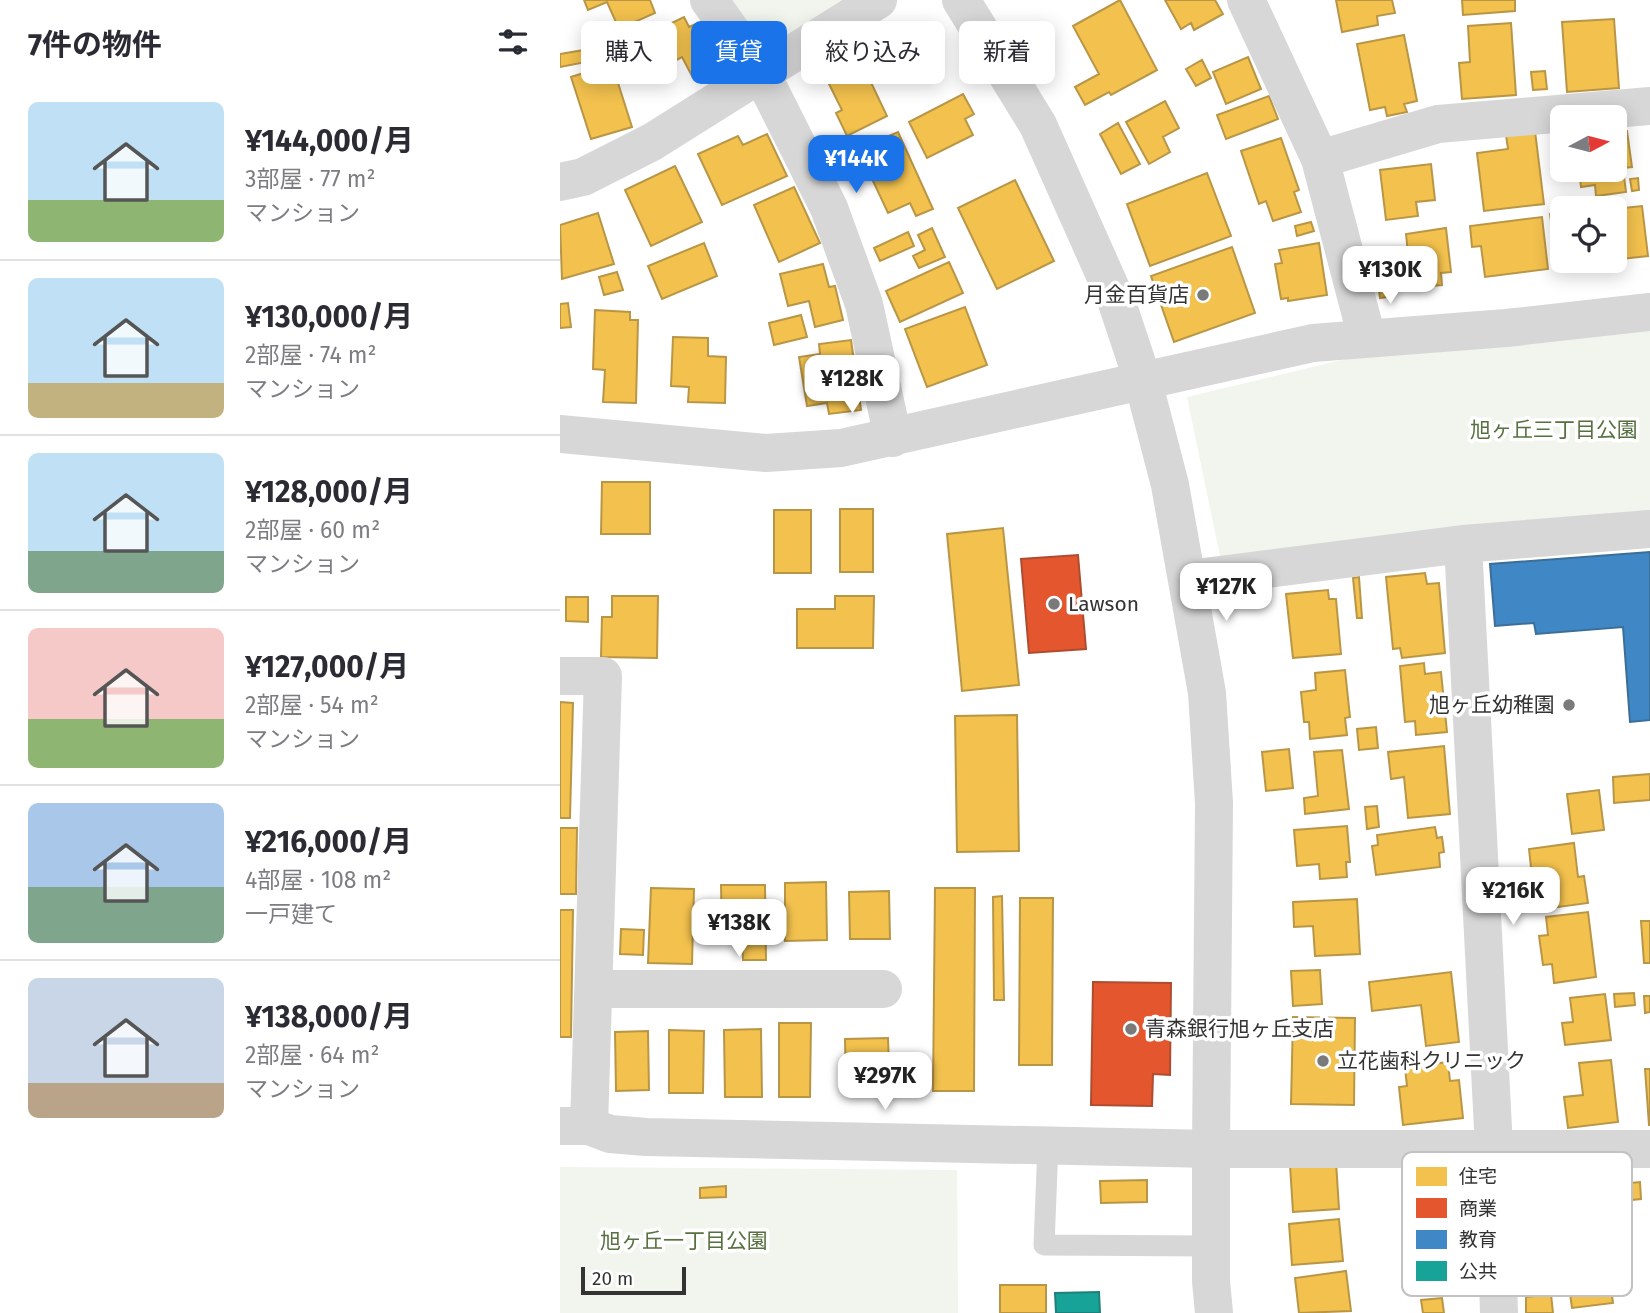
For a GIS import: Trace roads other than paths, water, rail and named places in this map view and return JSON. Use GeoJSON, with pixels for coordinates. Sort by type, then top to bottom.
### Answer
{"type":"FeatureCollection","features":[{"type":"Feature","properties":{"kind":"street"},"geometry":{"type":"LineString","coordinates":[[709,0],[724,21]]}},
{"type":"Feature","properties":{"kind":"street"},"geometry":{"type":"LineString","coordinates":[[787,57],[878,0]]}},
{"type":"Feature","properties":{"kind":"street"},"geometry":{"type":"LineString","coordinates":[[961,0],[1038,125],[1116,300],[1143,381],[1170,485],[1207,692],[1214,803],[1211,1149],[1214,1313]]}},
{"type":"Feature","properties":{"kind":"street"},"geometry":{"type":"LineString","coordinates":[[1246,0],[1320,159],[1367,338]]}},
{"type":"Feature","properties":{"kind":"street"},"geometry":{"type":"LineString","coordinates":[[560,182],[583,177],[652,142],[744,84]]}},
{"type":"Feature","properties":{"kind":"street"},"geometry":{"type":"LineString","coordinates":[[767,84],[829,208],[864,304],[893,438]]}},
{"type":"Feature","properties":{"kind":"street"},"geometry":{"type":"LineString","coordinates":[[1320,159],[1438,124],[1650,106]]}},
{"type":"Feature","properties":{"kind":"street"},"geometry":{"type":"LineString","coordinates":[[560,434],[766,453],[841,448],[1313,343],[1506,328],[1650,312]]}},
{"type":"Feature","properties":{"kind":"street"},"geometry":{"type":"LineString","coordinates":[[1188,579],[1463,544],[1650,529]]}},
{"type":"Feature","properties":{"kind":"street"},"geometry":{"type":"LineString","coordinates":[[1463,544],[1494,1152]]}},
{"type":"Feature","properties":{"kind":"street"},"geometry":{"type":"LineString","coordinates":[[560,676],[603,676],[595,989],[575,1126],[646,1138],[1211,1149],[1650,1149]]}},
{"type":"Feature","properties":{"kind":"street"},"geometry":{"type":"LineString","coordinates":[[595,989],[883,989]]}},
{"type":"Feature","properties":{"kind":"lane"},"geometry":{"type":"LineString","coordinates":[[1048,1145],[1044,1245],[1211,1246]]}},
{"type":"Feature","properties":{"kind":"place","name":"月金百貨店"},"geometry":{"type":"Point","coordinates":[1203,295]}},
{"type":"Feature","properties":{"kind":"place","name":"Lawson"},"geometry":{"type":"Point","coordinates":[1054,604]}},
{"type":"Feature","properties":{"kind":"place","name":"旭ヶ丘幼稚園"},"geometry":{"type":"Point","coordinates":[1569,705]}},
{"type":"Feature","properties":{"kind":"place","name":"青森銀行旭ヶ丘支店"},"geometry":{"type":"Point","coordinates":[1131,1029]}},
{"type":"Feature","properties":{"kind":"place","name":"立花歯科クリニック"},"geometry":{"type":"Point","coordinates":[1323,1061]}},
{"type":"Feature","properties":{"kind":"park label","name":"旭ヶ丘三丁目公園"},"geometry":{"type":"Point","coordinates":[1554,430]}},
{"type":"Feature","properties":{"kind":"park label","name":"旭ヶ丘一丁目公園"},"geometry":{"type":"Point","coordinates":[684,1241]}}]}
